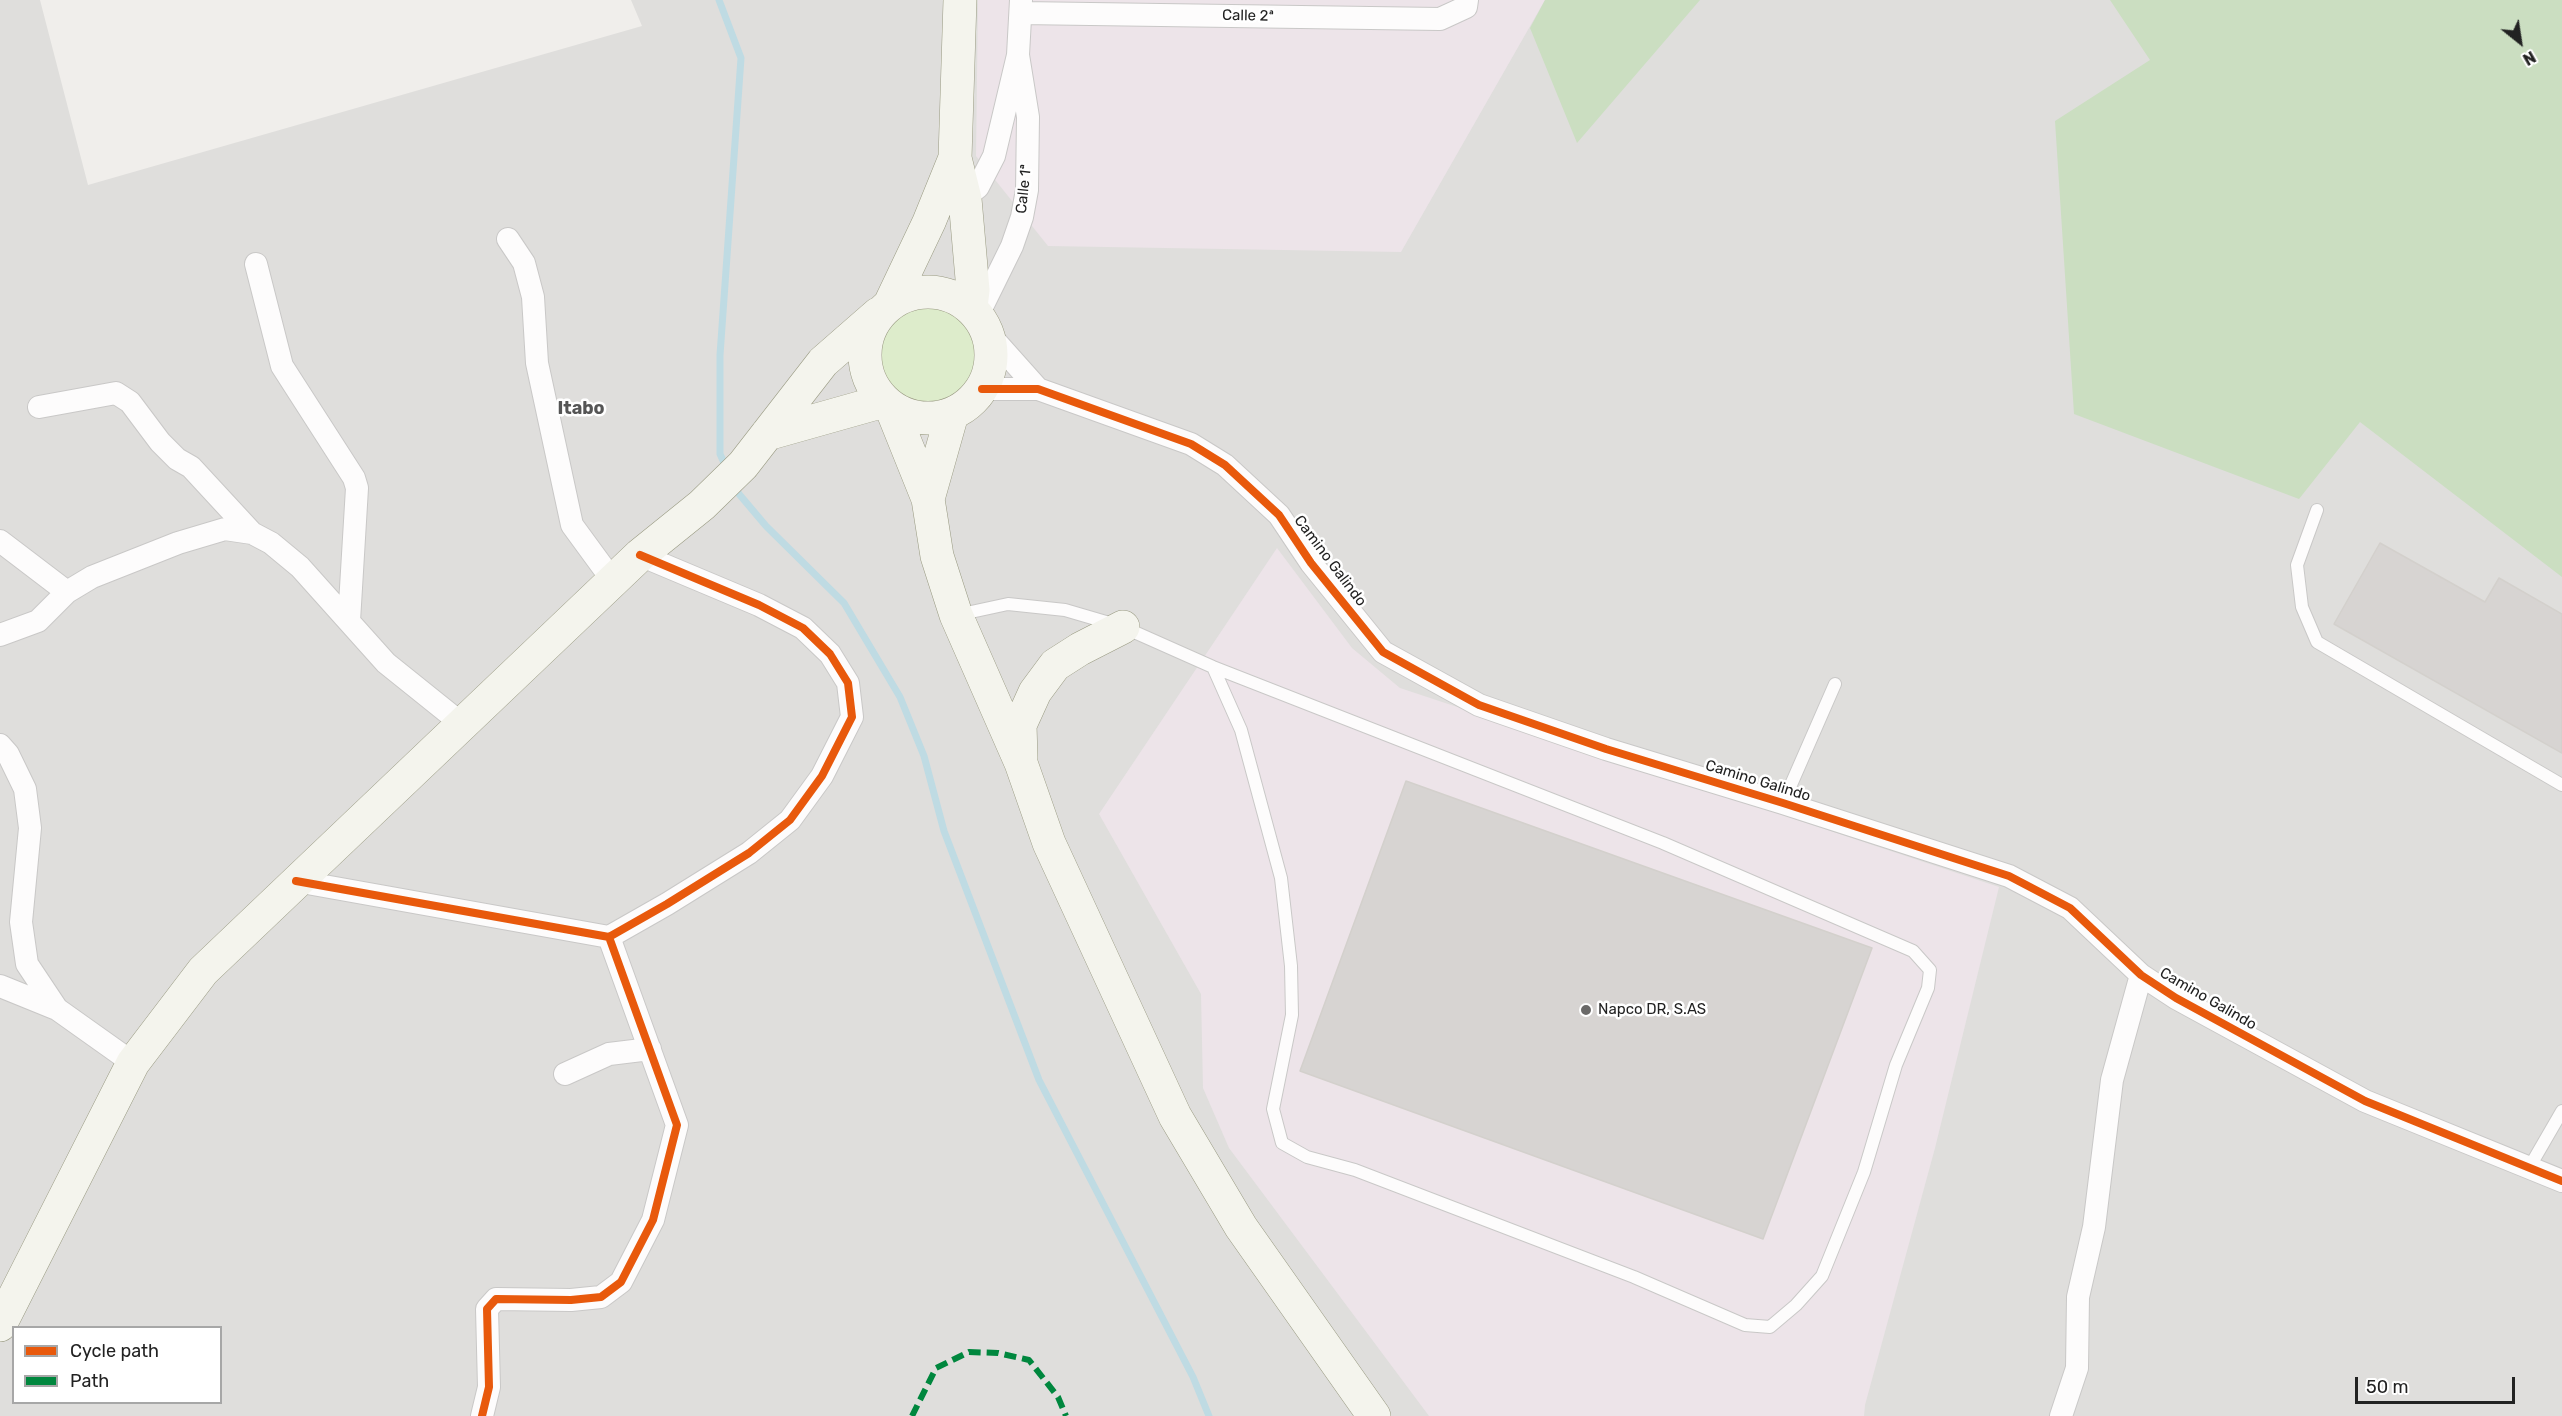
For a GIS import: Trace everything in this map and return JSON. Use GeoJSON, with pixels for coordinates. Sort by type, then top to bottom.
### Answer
{"type":"FeatureCollection","features":[{"type":"Feature","properties":{"kind":"main road"},"geometry":{"type":"LineString","coordinates":[[767,434],[887,404],[910,416],[931,418],[952,414],[974,399],[982,389],[991,365],[973,290],[965,199],[955,158],[960,0]]}},
{"type":"Feature","properties":{"kind":"main road"},"geometry":{"type":"LineString","coordinates":[[955,158],[929,222],[884,309],[867,335],[864,359],[870,382],[887,404],[928,499],[937,556],[956,615],[1021,763],[1048,843],[1175,1116],[1241,1227],[1374,1416]]}},
{"type":"Feature","properties":{"kind":"main road"},"geometry":{"type":"LineString","coordinates":[[0,1325],[133,1063],[203,970],[640,555],[702,506],[743,465],[823,362],[884,309],[905,295],[922,291],[940,292],[956,297],[979,318]]}},
{"type":"Feature","properties":{"kind":"main road"},"geometry":{"type":"LineString","coordinates":[[928,499],[952,414]]}},
{"type":"Feature","properties":{"kind":"main road"},"geometry":{"type":"LineString","coordinates":[[1021,763],[1020,725],[1035,692],[1048,674],[1055,665],[1080,649],[1123,627]]}},
{"type":"Feature","properties":{"kind":"street","name":"Calle 2ª"},"geometry":{"type":"LineString","coordinates":[[1021,7],[1440,19],[1466,7],[1467,0]]}},
{"type":"Feature","properties":{"kind":"street","name":"Calle 1ª"},"geometry":{"type":"LineString","coordinates":[[929,222],[965,199],[978,187],[992,162],[1018,55],[1021,7]]}},
{"type":"Feature","properties":{"kind":"street","name":"Calle 1ª"},"geometry":{"type":"LineString","coordinates":[[979,318],[1012,246],[1022,218],[1028,190],[1029,117],[1018,55]]}},
{"type":"Feature","properties":{"kind":"street"},"geometry":{"type":"LineString","coordinates":[[508,239],[524,263],[533,297],[533,334],[537,363],[572,525],[613,581]]}},
{"type":"Feature","properties":{"kind":"street"},"geometry":{"type":"LineString","coordinates":[[256,264],[282,366],[354,478],[357,488],[349,621]]}},
{"type":"Feature","properties":{"kind":"street","name":"Camino Galindo"},"geometry":{"type":"LineString","coordinates":[[979,318],[1038,389]]}},
{"type":"Feature","properties":{"kind":"street","name":"Camino Galindo"},"geometry":{"type":"LineString","coordinates":[[982,389],[1038,389],[1191,444],[1225,465],[1279,515],[1311,563],[1383,652],[1414,671],[1489,708],[1606,749],[2010,876],[2070,908],[2141,975],[2176,998],[2365,1101],[2562,1181]]}},
{"type":"Feature","properties":{"kind":"street"},"geometry":{"type":"LineString","coordinates":[[39,407],[116,393],[130,402],[160,442],[177,459],[191,467],[252,533]]}},
{"type":"Feature","properties":{"kind":"street"},"geometry":{"type":"LineString","coordinates":[[0,635],[38,621],[67,592],[92,577],[178,543],[225,529],[252,533],[271,543],[300,567],[386,663],[462,724]]}},
{"type":"Feature","properties":{"kind":"street"},"geometry":{"type":"LineString","coordinates":[[0,541],[67,592]]}},
{"type":"Feature","properties":{"kind":"street"},"geometry":{"type":"LineString","coordinates":[[296,881],[609,937],[749,853],[790,820],[822,776],[852,717],[848,683],[830,654],[803,628],[759,605],[640,555]]}},
{"type":"Feature","properties":{"kind":"street"},"geometry":{"type":"LineString","coordinates":[[0,745],[8,754],[25,789],[30,828],[21,922],[27,964],[57,1009]]}},
{"type":"Feature","properties":{"kind":"street"},"geometry":{"type":"LineString","coordinates":[[482,1416],[489,1387],[487,1309],[496,1299],[601,1298],[621,1282],[653,1220],[677,1125],[609,937]]}},
{"type":"Feature","properties":{"kind":"street"},"geometry":{"type":"LineString","coordinates":[[2061,1416],[2077,1368],[2078,1297],[2094,1227],[2112,1080],[2141,975]]}},
{"type":"Feature","properties":{"kind":"street"},"geometry":{"type":"LineString","coordinates":[[0,986],[57,1009],[133,1063]]}},
{"type":"Feature","properties":{"kind":"street"},"geometry":{"type":"LineString","coordinates":[[565,1074],[609,1054],[650,1049]]}},
{"type":"Feature","properties":{"kind":"lane"},"geometry":{"type":"LineString","coordinates":[[2317,510],[2297,565],[2302,607],[2317,642],[2562,785]]}},
{"type":"Feature","properties":{"kind":"lane"},"geometry":{"type":"LineString","coordinates":[[956,615],[1008,604],[1065,610],[1123,627],[1213,667],[1663,843],[1913,951],[1930,970],[1928,988],[1896,1065],[1864,1172],[1822,1276],[1796,1305],[1770,1327],[1745,1325],[1634,1277],[1355,1170],[1307,1157],[1282,1143],[1273,1109],[1292,1015],[1291,966],[1281,878],[1241,730],[1213,667]]}},
{"type":"Feature","properties":{"kind":"lane"},"geometry":{"type":"LineString","coordinates":[[1783,803],[1835,684]]}},
{"type":"Feature","properties":{"kind":"lane"},"geometry":{"type":"LineString","coordinates":[[2529,1168],[2562,1111]]}},
{"type":"Feature","properties":{"kind":"shaded area"},"geometry":{"type":"Polygon","coordinates":[[[0,0],[40,0],[88,185],[642,26],[631,0],[2562,0],[2562,1416],[0,1416],[0,0]]]}},
{"type":"Feature","properties":{"kind":"shaded area"},"geometry":{"type":"Polygon","coordinates":[[[978,0],[1545,0],[1401,252],[1048,246],[976,156],[978,0]]]}},
{"type":"Feature","properties":{"kind":"shaded area"},"geometry":{"type":"Polygon","coordinates":[[[1277,548],[1352,648],[1400,688],[1999,887],[1935,1148],[1865,1405],[1864,1416],[1429,1416],[1229,1148],[1203,1088],[1201,994],[1099,814],[1277,548]]]}},
{"type":"Feature","properties":{"kind":"green space"},"geometry":{"type":"Polygon","coordinates":[[[1545,0],[1700,0],[1577,143],[1530,28],[1545,0]]]}},
{"type":"Feature","properties":{"kind":"green space"},"geometry":{"type":"Polygon","coordinates":[[[2110,0],[2562,0],[2562,577],[2360,422],[2299,499],[2074,414],[2055,121],[2150,60],[2110,0]]]}},
{"type":"Feature","properties":{"kind":"green space"},"geometry":{"type":"Polygon","coordinates":[[[929,298],[950,303],[968,315],[980,333],[985,354],[980,375],[968,393],[950,405],[929,410],[908,405],[890,393],[878,375],[873,354],[878,333],[890,315],[908,303],[929,298]]]}},
{"type":"Feature","properties":{"kind":"building"},"geometry":{"type":"Polygon","coordinates":[[[2380,543],[2485,602],[2499,578],[2562,614],[2562,753],[2334,624],[2380,543]]]}},
{"type":"Feature","properties":{"kind":"building","name":"Napco DR, S.AS"},"geometry":{"type":"Polygon","coordinates":[[[1406,781],[1872,948],[1763,1239],[1300,1071],[1406,781]]]}},
{"type":"Feature","properties":{"kind":"waterway"},"geometry":{"type":"LineString","coordinates":[[719,0],[741,58],[720,355],[720,454],[727,469]]}},
{"type":"Feature","properties":{"kind":"waterway"},"geometry":{"type":"LineString","coordinates":[[734,484],[739,494],[766,526],[844,603],[900,697],[924,756],[944,831],[1039,1080],[1193,1377],[1209,1416]]}},
{"type":"Feature","properties":{"kind":"marked path"},"geometry":{"type":"LineString","coordinates":[[912,1416],[936,1368],[969,1352],[998,1353],[1029,1360],[1058,1397],[1066,1416]]}},
{"type":"Feature","properties":{"kind":"cycle path"},"geometry":{"type":"LineString","coordinates":[[982,389],[1038,389],[1191,444],[1225,465],[1279,515],[1311,563],[1383,652],[1479,705],[1606,749],[2009,876],[2070,908],[2141,975],[2176,998],[2365,1101],[2562,1181]]}},
{"type":"Feature","properties":{"kind":"cycle path"},"geometry":{"type":"LineString","coordinates":[[296,881],[609,937],[749,853],[790,820],[822,776],[852,717],[848,683],[830,654],[803,628],[759,605],[640,555]]}},
{"type":"Feature","properties":{"kind":"cycle path"},"geometry":{"type":"LineString","coordinates":[[482,1416],[489,1387],[487,1309],[496,1299],[571,1300],[601,1297],[621,1282],[653,1220],[677,1125],[609,937]]}},
{"type":"Feature","properties":{"kind":"place","name":"Napco DR, S.AS"},"geometry":{"type":"Point","coordinates":[1586,1010]}},
{"type":"Feature","properties":{"kind":"district","name":"Itabo"},"geometry":{"type":"Point","coordinates":[581,409]}}]}
